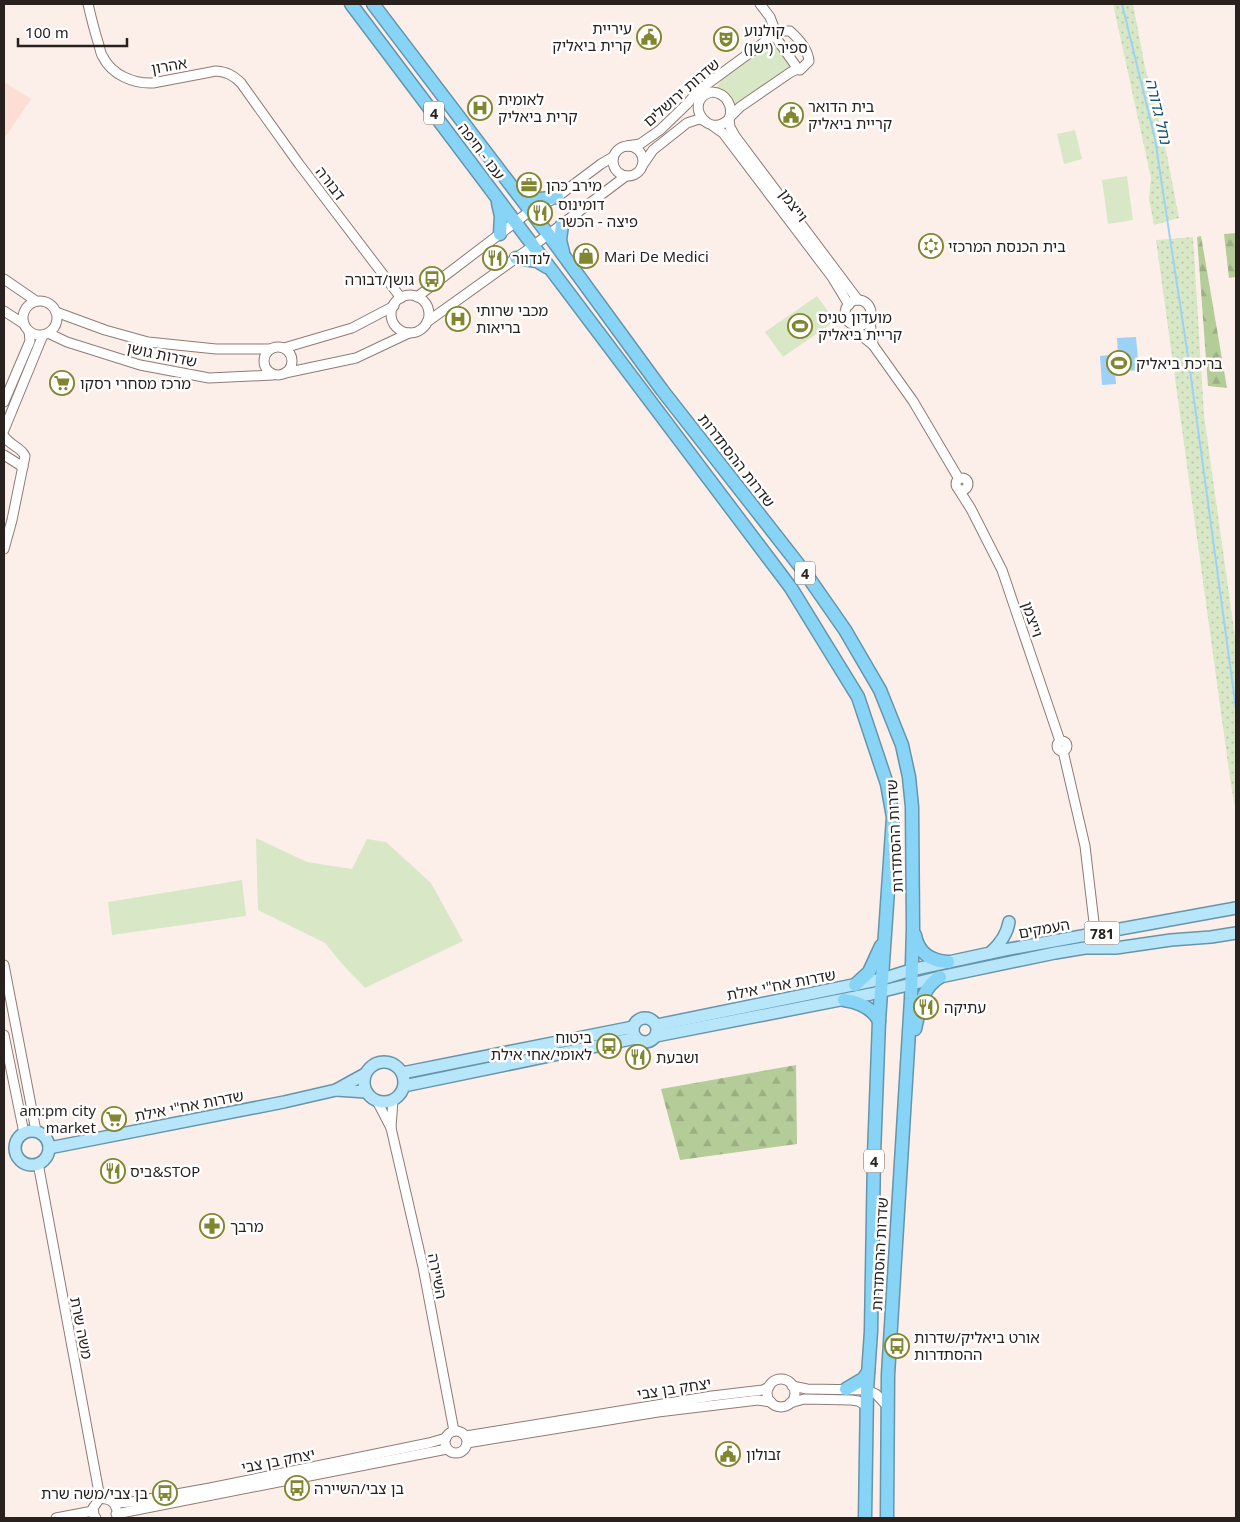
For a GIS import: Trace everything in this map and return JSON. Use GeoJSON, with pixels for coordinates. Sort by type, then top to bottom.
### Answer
{"type":"FeatureCollection","features":[{"type":"Feature","properties":{"kind":"highway","name":"עכו - חיפה"},"geometry":{"type":"LineString","coordinates":[[351,4],[515,223]]}},
{"type":"Feature","properties":{"kind":"highway","name":"עכו - חיפה"},"geometry":{"type":"LineString","coordinates":[[373,4],[530,211]]}},
{"type":"Feature","properties":{"kind":"highway"},"geometry":{"type":"LineString","coordinates":[[517,194],[534,200],[556,197]]}},
{"type":"Feature","properties":{"kind":"highway"},"geometry":{"type":"LineString","coordinates":[[497,198],[501,216],[500,234]]}},
{"type":"Feature","properties":{"kind":"highway","name":"4"},"geometry":{"type":"LineString","coordinates":[[530,211],[548,234]]}},
{"type":"Feature","properties":{"kind":"highway","name":"4"},"geometry":{"type":"LineString","coordinates":[[515,223],[533,246]]}},
{"type":"Feature","properties":{"kind":"highway"},"geometry":{"type":"LineString","coordinates":[[562,225],[560,240],[565,257]]}},
{"type":"Feature","properties":{"kind":"highway","name":"שדרות ההסתדרות"},"geometry":{"type":"LineString","coordinates":[[548,234],[662,390],[806,574],[845,630],[880,690],[902,745],[909,777],[912,807],[914,928],[888,1406],[887,1518]]}},
{"type":"Feature","properties":{"kind":"highway","name":"שדרות ההסתדרות"},"geometry":{"type":"LineString","coordinates":[[533,246],[791,588],[858,697],[887,784],[893,817],[882,985],[874,1155],[865,1518]]}},
{"type":"Feature","properties":{"kind":"highway"},"geometry":{"type":"LineString","coordinates":[[516,258],[537,261],[552,270]]}},
{"type":"Feature","properties":{"kind":"highway"},"geometry":{"type":"LineString","coordinates":[[914,928],[916,942],[922,951],[935,960],[948,962]]}},
{"type":"Feature","properties":{"kind":"highway"},"geometry":{"type":"LineString","coordinates":[[855,984],[871,969],[885,935]]}},
{"type":"Feature","properties":{"kind":"highway"},"geometry":{"type":"LineString","coordinates":[[907,1058],[924,994],[931,983],[940,977]]}},
{"type":"Feature","properties":{"kind":"highway"},"geometry":{"type":"LineString","coordinates":[[844,1000],[863,1005],[874,1013],[880,1021]]}},
{"type":"Feature","properties":{"kind":"highway"},"geometry":{"type":"LineString","coordinates":[[846,1389],[866,1378],[868,1372]]}},
{"type":"Feature","properties":{"kind":"main road","name":"העמקים"},"geometry":{"type":"LineString","coordinates":[[911,970],[990,953],[1235,908]]}},
{"type":"Feature","properties":{"kind":"main road"},"geometry":{"type":"LineString","coordinates":[[990,953],[1003,940],[1009,922]]}},
{"type":"Feature","properties":{"kind":"main road","name":"העמקים"},"geometry":{"type":"LineString","coordinates":[[911,984],[1085,948],[1116,948],[1236,933]]}},
{"type":"Feature","properties":{"kind":"main road","name":"שדרות אח\"י אילת"},"geometry":{"type":"LineString","coordinates":[[656,1031],[844,1000],[882,985],[911,970]]}},
{"type":"Feature","properties":{"kind":"main road","name":"שדרות אח\"י אילת"},"geometry":{"type":"LineString","coordinates":[[656,1031],[855,984],[911,984]]}},
{"type":"Feature","properties":{"kind":"main road"},"geometry":{"type":"LineString","coordinates":[[645,1018],[652,1020],[656,1031],[654,1039],[643,1042],[634,1033],[639,1020],[645,1018]]}},
{"type":"Feature","properties":{"kind":"main road"},"geometry":{"type":"LineString","coordinates":[[402,1073],[634,1033]]}},
{"type":"Feature","properties":{"kind":"main road"},"geometry":{"type":"LineString","coordinates":[[404,1086],[634,1033]]}},
{"type":"Feature","properties":{"kind":"main road"},"geometry":{"type":"LineString","coordinates":[[386,1062],[398,1068],[402,1073],[404,1086],[398,1097],[393,1100],[387,1102],[377,1101],[366,1092],[364,1086],[366,1074],[374,1065],[386,1062]]}},
{"type":"Feature","properties":{"kind":"main road","name":"שדרות אח\"י אילת"},"geometry":{"type":"LineString","coordinates":[[49,1148],[336,1090],[366,1074]]}},
{"type":"Feature","properties":{"kind":"main road","name":"שדרות אח\"י אילת"},"geometry":{"type":"LineString","coordinates":[[336,1090],[366,1092]]}},
{"type":"Feature","properties":{"kind":"main road"},"geometry":{"type":"LineString","coordinates":[[30,1132],[44,1136],[49,1148],[44,1159],[38,1163],[31,1164],[24,1163],[19,1159],[15,1147],[16,1141],[30,1132]]}},
{"type":"Feature","properties":{"kind":"main road"},"geometry":{"type":"LineString","coordinates":[[4,1155],[16,1153]]}},
{"type":"Feature","properties":{"kind":"street","name":"אהרון"},"geometry":{"type":"LineString","coordinates":[[88,4],[103,57],[111,67],[130,80],[142,84],[153,83],[216,71],[230,73],[241,83]]}},
{"type":"Feature","properties":{"kind":"street"},"geometry":{"type":"LineString","coordinates":[[760,4],[770,17],[775,34],[798,69]]}},
{"type":"Feature","properties":{"kind":"street"},"geometry":{"type":"LineString","coordinates":[[730,118],[730,104],[724,96],[717,92],[703,96],[698,102],[698,111],[709,123],[718,126],[730,118],[740,108],[790,72],[804,68],[809,61],[799,38],[790,31],[781,31],[775,34]]}},
{"type":"Feature","properties":{"kind":"street","name":"שדרות ירושלים"},"geometry":{"type":"LineString","coordinates":[[627,146],[640,144],[660,130],[699,90],[775,34]]}},
{"type":"Feature","properties":{"kind":"street"},"geometry":{"type":"LineString","coordinates":[[660,130],[690,109],[715,85],[730,67]]}},
{"type":"Feature","properties":{"kind":"street","name":"דבורה"},"geometry":{"type":"LineString","coordinates":[[241,83],[299,164],[401,298]]}},
{"type":"Feature","properties":{"kind":"street","name":"וייצמן"},"geometry":{"type":"LineString","coordinates":[[730,118],[730,127],[734,136],[858,300]]}},
{"type":"Feature","properties":{"kind":"street","name":"שדרות ירושלים"},"geometry":{"type":"LineString","coordinates":[[641,168],[653,150],[686,124],[695,119],[709,123]]}},
{"type":"Feature","properties":{"kind":"street","name":"וייצמן"},"geometry":{"type":"LineString","coordinates":[[709,123],[723,133],[832,277],[849,305]]}},
{"type":"Feature","properties":{"kind":"street"},"geometry":{"type":"LineString","coordinates":[[427,322],[429,316],[426,305],[417,297],[406,296],[401,298],[394,306],[352,328],[284,348],[274,347],[264,356],[264,366],[269,373],[279,376],[285,373],[356,358],[409,333],[421,330],[427,322],[562,225],[626,176],[635,174],[641,168],[642,158],[637,149],[627,146],[617,151],[614,157],[614,168],[626,176]]}},
{"type":"Feature","properties":{"kind":"street"},"geometry":{"type":"LineString","coordinates":[[417,297],[530,211],[556,197],[614,157]]}},
{"type":"Feature","properties":{"kind":"street"},"geometry":{"type":"LineString","coordinates":[[4,279],[36,301]]}},
{"type":"Feature","properties":{"kind":"street"},"geometry":{"type":"LineString","coordinates":[[854,325],[864,325],[871,316],[870,308],[865,302],[858,300],[849,305],[846,315],[849,322],[873,345]]}},
{"type":"Feature","properties":{"kind":"street"},"geometry":{"type":"LineString","coordinates":[[4,402],[30,341],[23,313],[30,304],[36,301],[44,301],[56,312],[57,322],[46,334],[4,430]]}},
{"type":"Feature","properties":{"kind":"street"},"geometry":{"type":"LineString","coordinates":[[394,306],[392,318],[394,324],[409,333]]}},
{"type":"Feature","properties":{"kind":"street"},"geometry":{"type":"LineString","coordinates":[[4,311],[36,335],[46,334]]}},
{"type":"Feature","properties":{"kind":"street","name":"שדרות גושן"},"geometry":{"type":"LineString","coordinates":[[56,312],[105,330],[148,342],[216,349],[270,349]]}},
{"type":"Feature","properties":{"kind":"street"},"geometry":{"type":"LineString","coordinates":[[868,320],[873,345]]}},
{"type":"Feature","properties":{"kind":"street","name":"שדרות גושן"},"geometry":{"type":"LineString","coordinates":[[46,334],[150,367],[208,378],[273,375]]}},
{"type":"Feature","properties":{"kind":"street","name":"וייצמן"},"geometry":{"type":"LineString","coordinates":[[873,345],[913,401],[959,479],[965,479],[968,482],[963,488],[971,509],[1002,570],[1060,741],[1058,748],[1063,751],[1085,846],[1096,934]]}},
{"type":"Feature","properties":{"kind":"street"},"geometry":{"type":"LineString","coordinates":[[284,348],[290,354],[292,362],[291,367],[285,373]]}},
{"type":"Feature","properties":{"kind":"street"},"geometry":{"type":"LineString","coordinates":[[4,436],[9,443],[24,454],[25,458],[4,549]]}},
{"type":"Feature","properties":{"kind":"street"},"geometry":{"type":"LineString","coordinates":[[4,455],[23,467]]}},
{"type":"Feature","properties":{"kind":"street"},"geometry":{"type":"LineString","coordinates":[[4,525],[14,510]]}},
{"type":"Feature","properties":{"kind":"street"},"geometry":{"type":"LineString","coordinates":[[1096,934],[1098,948]]}},
{"type":"Feature","properties":{"kind":"street"},"geometry":{"type":"LineString","coordinates":[[4,965],[30,1132]]}},
{"type":"Feature","properties":{"kind":"street"},"geometry":{"type":"LineString","coordinates":[[4,1035],[30,1132]]}},
{"type":"Feature","properties":{"kind":"street","name":"השיירה"},"geometry":{"type":"LineString","coordinates":[[391,1128],[393,1100]]}},
{"type":"Feature","properties":{"kind":"street","name":"השיירה"},"geometry":{"type":"LineString","coordinates":[[377,1101],[391,1128],[423,1267],[454,1431]]}},
{"type":"Feature","properties":{"kind":"street","name":"משה שרת"},"geometry":{"type":"LineString","coordinates":[[38,1163],[100,1498]]}},
{"type":"Feature","properties":{"kind":"street","name":"יצחק בן צבי"},"geometry":{"type":"LineString","coordinates":[[466,1440],[712,1396],[763,1390],[774,1382],[782,1380],[787,1381],[792,1386],[806,1389],[867,1390]]}},
{"type":"Feature","properties":{"kind":"street"},"geometry":{"type":"LineString","coordinates":[[790,1403],[795,1391],[792,1386]]}},
{"type":"Feature","properties":{"kind":"street"},"geometry":{"type":"LineString","coordinates":[[769,1387],[767,1394],[770,1402]]}},
{"type":"Feature","properties":{"kind":"street"},"geometry":{"type":"LineString","coordinates":[[867,1390],[876,1394],[888,1406]]}},
{"type":"Feature","properties":{"kind":"street","name":"יצחק בן צבי"},"geometry":{"type":"LineString","coordinates":[[466,1440],[758,1400],[782,1407],[804,1399],[851,1400],[858,1401],[867,1406]]}},
{"type":"Feature","properties":{"kind":"street"},"geometry":{"type":"LineString","coordinates":[[454,1431],[461,1432],[466,1440],[464,1450],[457,1453],[450,1452],[445,1444],[450,1432],[454,1431]]}},
{"type":"Feature","properties":{"kind":"street","name":"יצחק בן צבי"},"geometry":{"type":"LineString","coordinates":[[114,1503],[132,1502],[220,1486],[446,1438]]}},
{"type":"Feature","properties":{"kind":"street","name":"יצחק בן צבי"},"geometry":{"type":"LineString","coordinates":[[115,1516],[447,1449]]}},
{"type":"Feature","properties":{"kind":"street"},"geometry":{"type":"LineString","coordinates":[[56,1518],[95,1515],[95,1504],[100,1498],[114,1503],[116,1507],[115,1516]]}},
{"type":"Feature","properties":{"kind":"shaded area"},"geometry":{"type":"Polygon","coordinates":[[[4,82],[31,99],[4,139],[4,82]]]}},
{"type":"Feature","properties":{"kind":"green space"},"geometry":{"type":"Polygon","coordinates":[[[1113,4],[1133,4],[1145,67],[1164,140],[1179,218],[1154,225],[1149,199],[1151,178],[1113,4]]]}},
{"type":"Feature","properties":{"kind":"green space"},"geometry":{"type":"Polygon","coordinates":[[[774,39],[794,68],[735,108],[726,94],[717,87],[724,76],[774,39]]]}},
{"type":"Feature","properties":{"kind":"green space"},"geometry":{"type":"Polygon","coordinates":[[[1075,130],[1082,159],[1064,164],[1057,134],[1075,130]]]}},
{"type":"Feature","properties":{"kind":"green space"},"geometry":{"type":"Polygon","coordinates":[[[1127,176],[1133,220],[1108,224],[1102,180],[1127,176]]]}},
{"type":"Feature","properties":{"kind":"green space"},"geometry":{"type":"Polygon","coordinates":[[[1236,233],[1236,277],[1229,278],[1224,234],[1236,233]]]}},
{"type":"Feature","properties":{"kind":"green space"},"geometry":{"type":"Polygon","coordinates":[[[1201,236],[1227,388],[1208,386],[1197,237],[1201,236]]]}},
{"type":"Feature","properties":{"kind":"green space"},"geometry":{"type":"Polygon","coordinates":[[[1193,237],[1204,415],[1236,644],[1236,814],[1156,240],[1193,237]]]}},
{"type":"Feature","properties":{"kind":"green space","name":"מועדון טניס קריית ביאליק"},"geometry":{"type":"Polygon","coordinates":[[[817,296],[835,321],[783,357],[765,332],[817,296]]]}},
{"type":"Feature","properties":{"kind":"green space"},"geometry":{"type":"Polygon","coordinates":[[[256,838],[307,862],[352,869],[367,839],[386,842],[431,883],[463,941],[365,988],[325,943],[258,910],[256,838]]]}},
{"type":"Feature","properties":{"kind":"green space"},"geometry":{"type":"Polygon","coordinates":[[[242,880],[246,916],[112,935],[108,902],[242,880]]]}},
{"type":"Feature","properties":{"kind":"green space"},"geometry":{"type":"Polygon","coordinates":[[[796,1065],[797,1144],[680,1160],[661,1089],[796,1065]]]}},
{"type":"Feature","properties":{"kind":"water","name":"בריכת ביאליק"},"geometry":{"type":"Polygon","coordinates":[[[1136,337],[1139,370],[1115,372],[1116,384],[1102,385],[1100,356],[1118,354],[1117,338],[1136,337]]]}},
{"type":"Feature","properties":{"kind":"waterway","name":"נחל גדורה"},"geometry":{"type":"LineString","coordinates":[[1122,4],[1155,139],[1190,370],[1236,709]]}},
{"type":"Feature","properties":{"kind":"place","name":"עיריית קרית ביאליק"},"geometry":{"type":"Point","coordinates":[649,37]}},
{"type":"Feature","properties":{"kind":"place","name":"קולנוע ספיר (ישן)"},"geometry":{"type":"Point","coordinates":[726,39]}},
{"type":"Feature","properties":{"kind":"place","name":"לאומית קרית ביאליק"},"geometry":{"type":"Point","coordinates":[480,108]}},
{"type":"Feature","properties":{"kind":"place","name":"בית הדואר קריית ביאליק"},"geometry":{"type":"Point","coordinates":[791,115]}},
{"type":"Feature","properties":{"kind":"place","name":"מירב כהן"},"geometry":{"type":"Point","coordinates":[529,185]}},
{"type":"Feature","properties":{"kind":"place","name":"דומינוס פיצה - הכשר"},"geometry":{"type":"Point","coordinates":[540,213]}},
{"type":"Feature","properties":{"kind":"place","name":"בית הכנסת המרכזי"},"geometry":{"type":"Point","coordinates":[931,246]}},
{"type":"Feature","properties":{"kind":"place","name":"Mari De Medici"},"geometry":{"type":"Point","coordinates":[586,256]}},
{"type":"Feature","properties":{"kind":"place","name":"לנדוור"},"geometry":{"type":"Point","coordinates":[495,258]}},
{"type":"Feature","properties":{"kind":"place","name":"גושן/דבורה"},"geometry":{"type":"Point","coordinates":[432,279]}},
{"type":"Feature","properties":{"kind":"place","name":"מכבי שרותי בריאות"},"geometry":{"type":"Point","coordinates":[458,319]}},
{"type":"Feature","properties":{"kind":"place","name":"מועדון טניס קריית ביאליק"},"geometry":{"type":"Point","coordinates":[800,326]}},
{"type":"Feature","properties":{"kind":"place","name":"בריכת ביאליק"},"geometry":{"type":"Point","coordinates":[1119,363]}},
{"type":"Feature","properties":{"kind":"place","name":"מרכז מסחרי רסקו"},"geometry":{"type":"Point","coordinates":[62,383]}},
{"type":"Feature","properties":{"kind":"place","name":"עתיקה"},"geometry":{"type":"Point","coordinates":[926,1007]}},
{"type":"Feature","properties":{"kind":"place","name":"ביטוח לאומי/אחי אילת"},"geometry":{"type":"Point","coordinates":[609,1046]}},
{"type":"Feature","properties":{"kind":"place","name":"ושבעת"},"geometry":{"type":"Point","coordinates":[638,1057]}},
{"type":"Feature","properties":{"kind":"place","name":"am:pm city market"},"geometry":{"type":"Point","coordinates":[114,1119]}},
{"type":"Feature","properties":{"kind":"place","name":"ביס&STOP"},"geometry":{"type":"Point","coordinates":[113,1171]}},
{"type":"Feature","properties":{"kind":"place","name":"מרבך"},"geometry":{"type":"Point","coordinates":[212,1226]}},
{"type":"Feature","properties":{"kind":"place","name":"אורט ביאליק/שדרות ההסתדרות"},"geometry":{"type":"Point","coordinates":[897,1346]}},
{"type":"Feature","properties":{"kind":"place","name":"זבולון"},"geometry":{"type":"Point","coordinates":[728,1454]}},
{"type":"Feature","properties":{"kind":"place","name":"בן צבי/השיירה"},"geometry":{"type":"Point","coordinates":[297,1488]}},
{"type":"Feature","properties":{"kind":"place","name":"בן צבי/משה שרת"},"geometry":{"type":"Point","coordinates":[165,1493]}}]}
